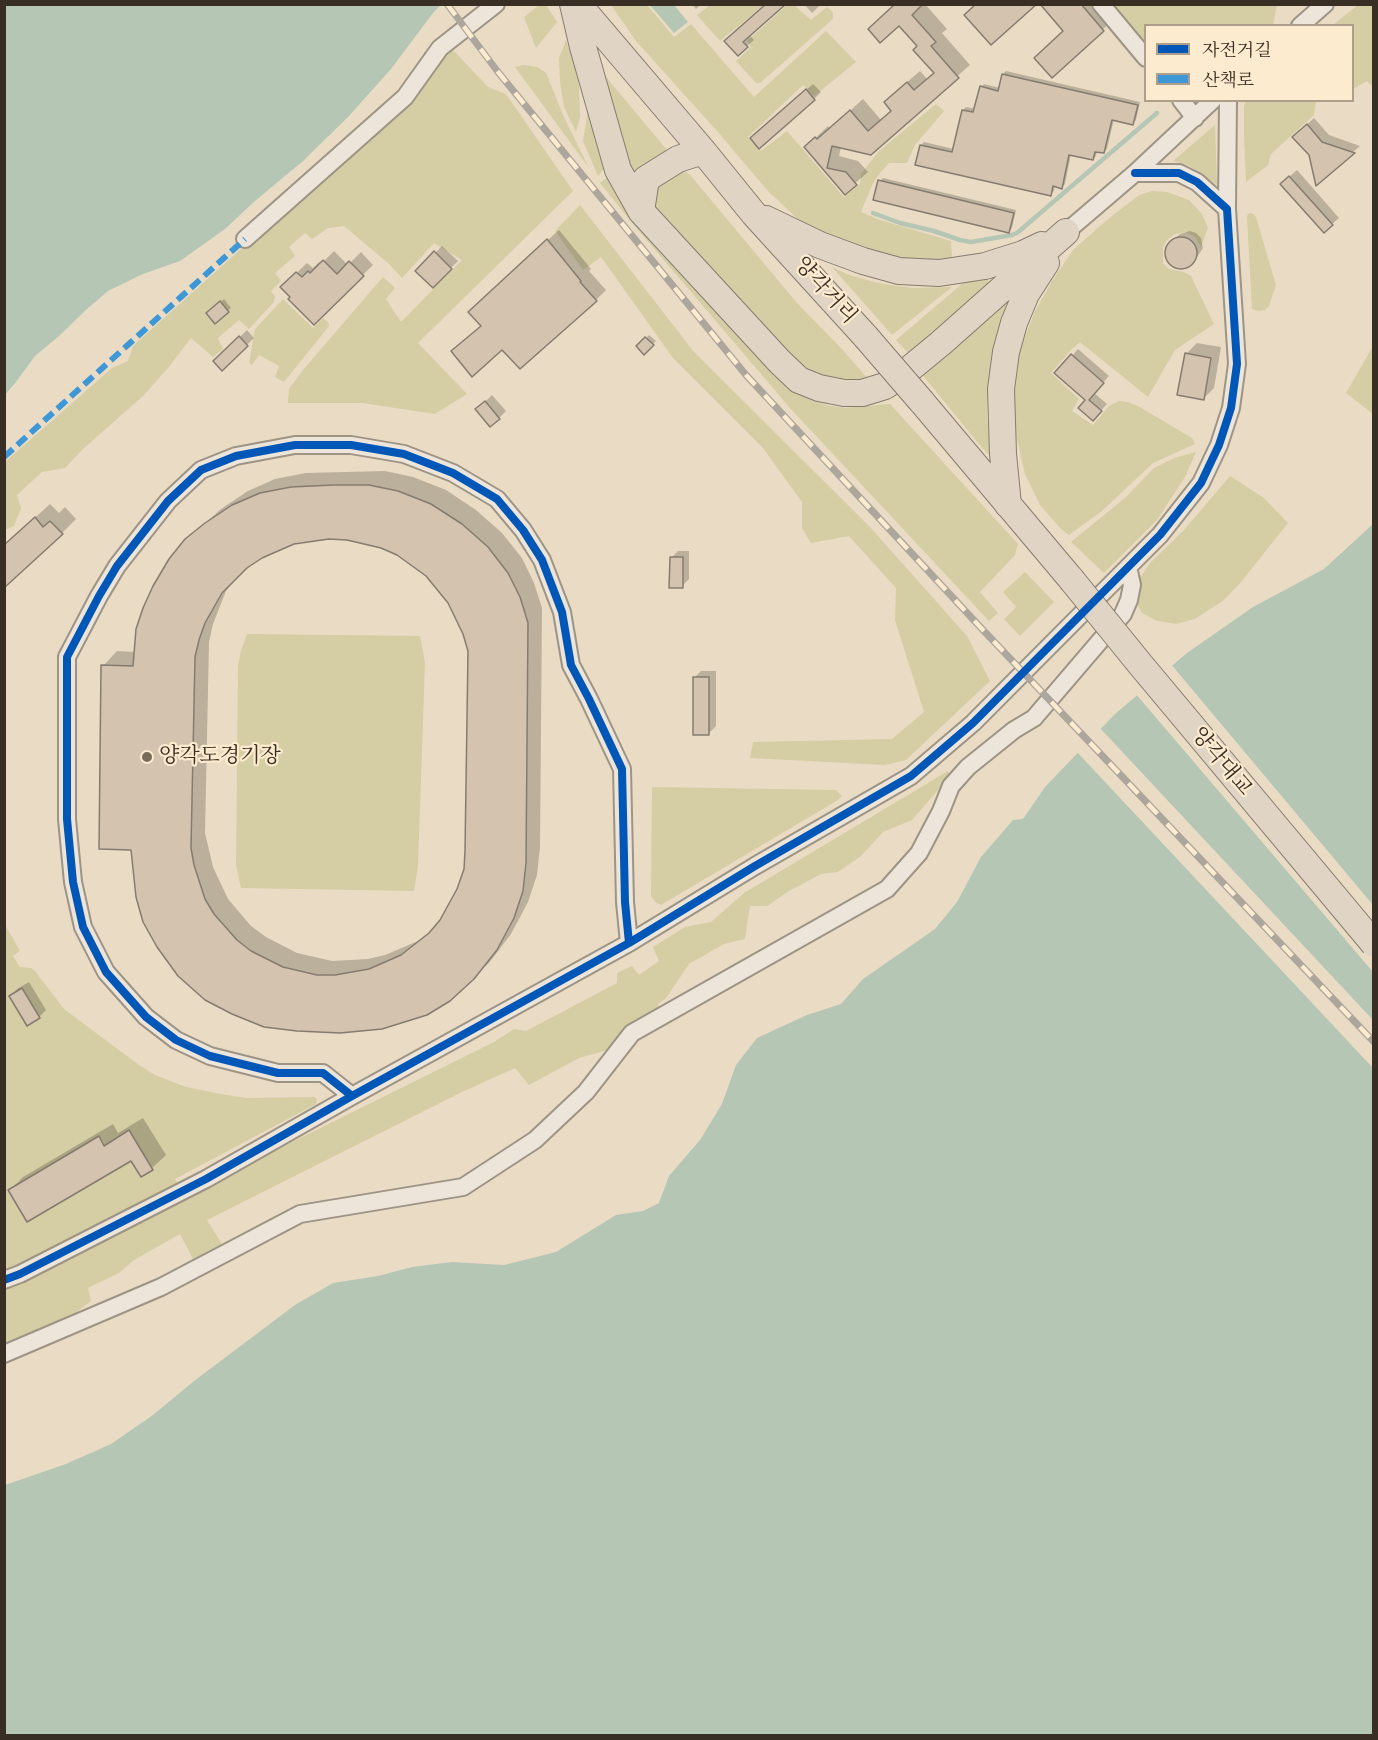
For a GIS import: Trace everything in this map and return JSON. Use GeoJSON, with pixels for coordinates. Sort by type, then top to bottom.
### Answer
{"type":"FeatureCollection","features":[{"type":"Feature","properties":{"kind":"main road"},"geometry":{"type":"LineString","coordinates":[[573,4],[618,170],[641,211],[799,380],[819,388],[844,393],[862,393],[885,386],[974,315],[1066,232]]}},
{"type":"Feature","properties":{"kind":"main road","name":"양각거리"},"geometry":{"type":"LineString","coordinates":[[578,4],[754,214],[866,337],[1071,579]]}},
{"type":"Feature","properties":{"kind":"main road"},"geometry":{"type":"LineString","coordinates":[[641,211],[646,178],[678,159],[703,151]]}},
{"type":"Feature","properties":{"kind":"main road"},"geometry":{"type":"LineString","coordinates":[[754,214],[820,245],[899,271],[939,273],[985,266],[1023,254],[1066,232]]}},
{"type":"Feature","properties":{"kind":"main road"},"geometry":{"type":"LineString","coordinates":[[1008,505],[1003,454],[1001,389],[1006,352],[1014,323],[1026,294],[1066,232]]}},
{"type":"Feature","properties":{"kind":"main road","name":"양각대교"},"geometry":{"type":"LineString","coordinates":[[1071,579],[1374,944]]}},
{"type":"Feature","properties":{"kind":"street"},"geometry":{"type":"LineString","coordinates":[[245,239],[405,97],[440,48],[496,4]]}},
{"type":"Feature","properties":{"kind":"street"},"geometry":{"type":"LineString","coordinates":[[1101,4],[1144,56]]}},
{"type":"Feature","properties":{"kind":"street"},"geometry":{"type":"LineString","coordinates":[[1302,24],[1325,4]]}},
{"type":"Feature","properties":{"kind":"street"},"geometry":{"type":"LineString","coordinates":[[1183,102],[1196,118]]}},
{"type":"Feature","properties":{"kind":"street"},"geometry":{"type":"LineString","coordinates":[[1066,232],[1135,173],[1211,102]]}},
{"type":"Feature","properties":{"kind":"street"},"geometry":{"type":"LineString","coordinates":[[4,1280],[206,1179],[629,943],[755,866],[911,776],[973,723],[1160,535],[1201,483],[1219,444],[1231,408],[1238,364],[1227,209],[1228,102]]}},
{"type":"Feature","properties":{"kind":"street"},"geometry":{"type":"LineString","coordinates":[[1135,173],[1179,172],[1197,182],[1227,209]]}},
{"type":"Feature","properties":{"kind":"street"},"geometry":{"type":"LineString","coordinates":[[352,1096],[323,1073],[278,1073],[210,1056],[176,1040],[146,1017],[106,972],[83,927],[73,882],[67,819],[67,657],[117,567],[168,501],[201,470],[236,456],[295,445],[351,445],[404,454],[453,473],[497,499],[523,530],[542,560],[562,612],[571,665],[622,769],[625,902],[629,943]]}},
{"type":"Feature","properties":{"kind":"street"},"geometry":{"type":"LineString","coordinates":[[4,1354],[161,1287],[300,1214],[464,1187],[535,1140],[586,1092],[632,1033],[887,889],[919,853],[951,786],[968,767],[1014,730],[1034,718],[1123,615],[1132,585],[1128,567]]}},
{"type":"Feature","properties":{"kind":"shaded area"},"geometry":{"type":"Polygon","coordinates":[[[788,4],[794,5],[811,20],[827,7],[833,12],[833,19],[760,83],[756,83],[736,61],[751,47],[747,41],[788,4]]]}},
{"type":"Feature","properties":{"kind":"shaded area"},"geometry":{"type":"Polygon","coordinates":[[[1359,4],[1373,5],[1373,87],[1367,81],[1354,88],[1354,24],[1334,24],[1359,4]]]}},
{"type":"Feature","properties":{"kind":"shaded area"},"geometry":{"type":"Polygon","coordinates":[[[5,5],[441,5],[391,69],[349,116],[303,161],[225,229],[180,261],[143,274],[108,291],[35,356],[5,395],[5,5]]]}},
{"type":"Feature","properties":{"kind":"shaded area"},"geometry":{"type":"Polygon","coordinates":[[[539,5],[546,5],[557,22],[536,48],[524,17],[539,5]]]}},
{"type":"Feature","properties":{"kind":"shaded area"},"geometry":{"type":"Polygon","coordinates":[[[611,5],[647,5],[674,37],[691,24],[754,97],[826,31],[856,62],[814,96],[803,85],[748,137],[761,151],[787,131],[844,197],[860,184],[861,174],[879,151],[936,104],[944,111],[915,145],[907,163],[889,163],[880,173],[873,183],[861,212],[951,241],[952,260],[926,261],[887,256],[833,239],[802,223],[768,191],[636,41],[611,5]]]}},
{"type":"Feature","properties":{"kind":"shaded area"},"geometry":{"type":"Polygon","coordinates":[[[650,5],[674,5],[688,22],[674,33],[650,5]]]}},
{"type":"Feature","properties":{"kind":"shaded area"},"geometry":{"type":"Polygon","coordinates":[[[710,5],[764,5],[720,41],[697,15],[710,5]]]}},
{"type":"Feature","properties":{"kind":"shaded area"},"geometry":{"type":"Polygon","coordinates":[[[1107,5],[1277,5],[1273,24],[1144,24],[1144,48],[1107,5]]]}},
{"type":"Feature","properties":{"kind":"shaded area"},"geometry":{"type":"Polygon","coordinates":[[[566,40],[579,86],[580,117],[576,132],[564,107],[560,82],[559,58],[566,40]]]}},
{"type":"Feature","properties":{"kind":"shaded area"},"geometry":{"type":"Polygon","coordinates":[[[451,48],[488,87],[506,94],[573,191],[418,343],[467,394],[435,414],[362,403],[288,403],[289,389],[303,370],[383,277],[395,288],[386,299],[401,322],[462,260],[434,243],[402,278],[344,226],[328,228],[312,239],[305,233],[289,247],[295,256],[275,273],[281,281],[271,291],[275,297],[274,302],[249,329],[239,320],[218,338],[223,349],[213,357],[191,338],[143,396],[65,468],[42,472],[17,495],[21,508],[14,526],[5,530],[5,462],[112,368],[128,361],[133,346],[252,239],[451,48]]]}},
{"type":"Feature","properties":{"kind":"shaded area"},"geometry":{"type":"Polygon","coordinates":[[[524,65],[537,67],[546,73],[589,168],[515,67],[524,65]]]}},
{"type":"Feature","properties":{"kind":"shaded area"},"geometry":{"type":"Polygon","coordinates":[[[596,65],[667,150],[655,157],[636,176],[630,173],[596,65]]]}},
{"type":"Feature","properties":{"kind":"shaded area"},"geometry":{"type":"Polygon","coordinates":[[[1246,102],[1316,102],[1314,115],[1271,154],[1268,165],[1246,182],[1244,137],[1246,102]]]}},
{"type":"Feature","properties":{"kind":"shaded area"},"geometry":{"type":"Polygon","coordinates":[[[589,105],[607,165],[598,176],[583,141],[589,105]]]}},
{"type":"Feature","properties":{"kind":"shaded area"},"geometry":{"type":"Polygon","coordinates":[[[1215,125],[1217,185],[1188,165],[1173,161],[1215,125]]]}},
{"type":"Feature","properties":{"kind":"shaded area"},"geometry":{"type":"Polygon","coordinates":[[[682,168],[797,303],[869,380],[831,378],[809,372],[793,360],[652,206],[655,187],[682,168]]]}},
{"type":"Feature","properties":{"kind":"shaded area"},"geometry":{"type":"Polygon","coordinates":[[[612,174],[744,341],[790,390],[830,406],[845,408],[890,404],[1018,544],[1015,555],[980,592],[998,613],[989,621],[790,408],[633,224],[600,183],[612,174]]]}},
{"type":"Feature","properties":{"kind":"shaded area"},"geometry":{"type":"Polygon","coordinates":[[[1152,191],[1167,192],[1189,200],[1202,214],[1208,228],[1201,247],[1195,237],[1186,232],[1175,234],[1167,240],[1163,247],[1163,263],[1169,269],[1191,276],[1214,324],[1175,350],[1148,397],[1080,342],[1051,373],[1079,399],[1072,411],[1093,425],[1109,406],[1119,401],[1128,402],[1192,438],[1195,444],[1153,463],[1102,511],[1069,535],[1040,505],[1025,474],[1016,435],[1014,391],[1020,349],[1035,311],[1073,250],[1139,195],[1152,191]]]}},
{"type":"Feature","properties":{"kind":"shaded area"},"geometry":{"type":"Polygon","coordinates":[[[580,205],[694,352],[870,527],[967,636],[990,681],[906,760],[885,765],[750,758],[753,742],[892,739],[924,712],[895,620],[896,588],[849,536],[811,543],[802,528],[802,502],[763,448],[673,358],[601,257],[583,270],[555,231],[580,205]]]}},
{"type":"Feature","properties":{"kind":"shaded area"},"geometry":{"type":"Polygon","coordinates":[[[1252,213],[1256,217],[1276,285],[1269,306],[1265,310],[1258,311],[1252,309],[1247,217],[1252,213]]]}},
{"type":"Feature","properties":{"kind":"shaded area"},"geometry":{"type":"Polygon","coordinates":[[[832,267],[849,275],[878,283],[912,288],[952,287],[892,335],[832,267]]]}},
{"type":"Feature","properties":{"kind":"shaded area"},"geometry":{"type":"Polygon","coordinates":[[[987,278],[990,286],[912,357],[896,340],[963,283],[987,278]]]}},
{"type":"Feature","properties":{"kind":"shaded area"},"geometry":{"type":"Polygon","coordinates":[[[283,299],[313,328],[323,318],[329,323],[329,326],[284,382],[275,377],[279,366],[259,355],[252,365],[249,363],[255,329],[283,299]]]}},
{"type":"Feature","properties":{"kind":"shaded area"},"geometry":{"type":"Polygon","coordinates":[[[1004,303],[1007,305],[992,353],[988,389],[987,417],[991,457],[920,372],[1004,303]]]}},
{"type":"Feature","properties":{"kind":"shaded area"},"geometry":{"type":"Polygon","coordinates":[[[1373,346],[1374,414],[1346,393],[1373,346]]]}},
{"type":"Feature","properties":{"kind":"shaded area"},"geometry":{"type":"Polygon","coordinates":[[[1196,452],[1185,477],[1157,520],[1104,573],[1071,542],[1126,497],[1154,468],[1174,458],[1196,452]]]}},
{"type":"Feature","properties":{"kind":"shaded area"},"geometry":{"type":"Polygon","coordinates":[[[1230,476],[1264,498],[1288,523],[1224,600],[1195,619],[1176,624],[1157,621],[1142,613],[1134,599],[1137,582],[1150,563],[1184,530],[1230,476]]]}},
{"type":"Feature","properties":{"kind":"shaded area"},"geometry":{"type":"Polygon","coordinates":[[[1373,524],[1373,1735],[5,1736],[5,1485],[66,1464],[111,1444],[153,1415],[295,1305],[333,1283],[378,1276],[412,1267],[452,1262],[504,1265],[556,1252],[616,1215],[643,1211],[659,1203],[669,1176],[700,1140],[722,1104],[736,1065],[757,1038],[807,1015],[841,1004],[863,979],[935,929],[957,902],[981,857],[1013,820],[1023,819],[1045,787],[1115,714],[1187,653],[1253,607],[1324,569],[1373,524]]]}},
{"type":"Feature","properties":{"kind":"shaded area"},"geometry":{"type":"Polygon","coordinates":[[[1025,572],[1054,602],[1020,636],[1004,619],[1016,607],[1003,592],[1025,572]]]}},
{"type":"Feature","properties":{"kind":"shaded area"},"geometry":{"type":"Polygon","coordinates":[[[247,634],[420,636],[425,662],[418,866],[414,891],[241,888],[236,865],[238,666],[247,634]]]}},
{"type":"Feature","properties":{"kind":"shaded area"},"geometry":{"type":"Polygon","coordinates":[[[948,771],[950,776],[912,820],[883,832],[861,856],[838,872],[821,874],[767,906],[750,906],[745,939],[724,944],[689,964],[666,998],[658,1004],[660,1012],[604,1051],[579,1058],[529,1085],[515,1068],[462,1092],[207,1220],[222,1244],[193,1259],[180,1234],[134,1260],[119,1273],[88,1288],[91,1301],[62,1323],[5,1350],[4,923],[20,951],[13,956],[20,967],[31,968],[35,971],[64,1009],[155,1075],[186,1087],[226,1095],[247,1098],[315,1097],[317,1100],[316,1104],[175,1179],[187,1198],[282,1147],[494,1042],[514,1029],[526,1031],[617,983],[617,973],[632,966],[639,975],[659,961],[653,947],[685,927],[711,922],[744,893],[948,771]]]}},
{"type":"Feature","properties":{"kind":"shaded area"},"geometry":{"type":"Polygon","coordinates":[[[652,787],[836,790],[842,796],[661,905],[651,896],[652,787]]]}},
{"type":"Feature","properties":{"kind":"pier"},"geometry":{"type":"Polygon","coordinates":[[[1170,663],[1373,905],[1373,972],[1135,693],[1170,663]]]}},
{"type":"Feature","properties":{"kind":"pier"},"geometry":{"type":"Polygon","coordinates":[[[1099,727],[1373,1020],[1373,1068],[1076,751],[1099,727]]]}},
{"type":"Feature","properties":{"kind":"building"},"geometry":{"type":"Polygon","coordinates":[[[766,4],[786,4],[743,42],[748,47],[738,56],[724,41],[766,4]]]}},
{"type":"Feature","properties":{"kind":"building"},"geometry":{"type":"Polygon","coordinates":[[[895,4],[923,4],[912,15],[936,42],[931,46],[959,78],[871,155],[832,146],[827,168],[846,172],[857,185],[845,195],[804,147],[815,137],[817,139],[850,110],[868,131],[891,111],[884,102],[907,82],[914,90],[934,73],[913,50],[917,46],[899,26],[880,43],[868,29],[895,4]]]}},
{"type":"Feature","properties":{"kind":"building"},"geometry":{"type":"Polygon","coordinates":[[[976,4],[1037,4],[991,45],[964,15],[976,4]]]}},
{"type":"Feature","properties":{"kind":"building"},"geometry":{"type":"Polygon","coordinates":[[[1040,4],[1081,4],[1104,31],[1052,78],[1034,58],[1063,31],[1040,4]]]}},
{"type":"Feature","properties":{"kind":"building"},"geometry":{"type":"Polygon","coordinates":[[[1002,74],[1138,105],[1133,125],[1112,120],[1104,153],[1095,152],[1093,160],[1069,155],[1062,189],[1053,186],[1051,196],[915,165],[920,145],[952,152],[962,110],[973,112],[980,86],[998,91],[1002,74]]]}},
{"type":"Feature","properties":{"kind":"building"},"geometry":{"type":"Polygon","coordinates":[[[806,89],[815,100],[759,149],[750,138],[806,89]]]}},
{"type":"Feature","properties":{"kind":"building"},"geometry":{"type":"Polygon","coordinates":[[[1307,124],[1322,142],[1355,153],[1316,186],[1309,155],[1292,137],[1307,124]]]}},
{"type":"Feature","properties":{"kind":"building"},"geometry":{"type":"Polygon","coordinates":[[[1289,176],[1333,225],[1324,233],[1280,184],[1289,176]]]}},
{"type":"Feature","properties":{"kind":"building"},"geometry":{"type":"Polygon","coordinates":[[[878,180],[1014,213],[1009,233],[873,200],[878,180]]]}},
{"type":"Feature","properties":{"kind":"building"},"geometry":{"type":"Polygon","coordinates":[[[1181,237],[1192,242],[1197,253],[1192,264],[1181,269],[1170,264],[1165,253],[1170,242],[1181,237]]]}},
{"type":"Feature","properties":{"kind":"building"},"geometry":{"type":"Polygon","coordinates":[[[547,239],[597,301],[520,369],[502,350],[472,377],[451,351],[481,326],[468,312],[547,239]]]}},
{"type":"Feature","properties":{"kind":"building"},"geometry":{"type":"Polygon","coordinates":[[[434,251],[452,269],[433,288],[415,271],[434,251]]]}},
{"type":"Feature","properties":{"kind":"building"},"geometry":{"type":"Polygon","coordinates":[[[323,260],[337,274],[349,261],[364,276],[314,325],[288,299],[290,297],[280,287],[296,272],[302,277],[308,271],[310,273],[323,260]]]}},
{"type":"Feature","properties":{"kind":"building"},"geometry":{"type":"Polygon","coordinates":[[[220,301],[229,312],[215,324],[206,313],[220,301]]]}},
{"type":"Feature","properties":{"kind":"building"},"geometry":{"type":"Polygon","coordinates":[[[239,336],[248,346],[222,371],[213,361],[239,336]]]}},
{"type":"Feature","properties":{"kind":"building"},"geometry":{"type":"Polygon","coordinates":[[[645,337],[654,345],[644,355],[636,346],[645,337]]]}},
{"type":"Feature","properties":{"kind":"building"},"geometry":{"type":"Polygon","coordinates":[[[1185,353],[1211,358],[1204,400],[1177,395],[1185,353]]]}},
{"type":"Feature","properties":{"kind":"building"},"geometry":{"type":"Polygon","coordinates":[[[1071,354],[1104,383],[1089,400],[1102,411],[1093,421],[1078,408],[1085,400],[1054,373],[1071,354]]]}},
{"type":"Feature","properties":{"kind":"building"},"geometry":{"type":"Polygon","coordinates":[[[485,401],[500,419],[490,427],[475,409],[485,401]]]}},
{"type":"Feature","properties":{"kind":"building","name":"양각도경기장"},"geometry":{"type":"Polygon","coordinates":[[[369,485],[398,491],[431,504],[462,524],[488,547],[508,573],[520,597],[528,623],[526,863],[523,891],[514,918],[497,950],[474,979],[450,1001],[427,1015],[382,1029],[340,1033],[264,1027],[205,1000],[178,976],[157,947],[143,922],[136,897],[131,850],[99,849],[101,665],[133,666],[136,629],[143,608],[169,559],[185,539],[232,505],[260,493],[291,487],[369,485]],[[329,539],[294,544],[262,558],[247,568],[222,593],[205,623],[195,657],[191,848],[205,899],[214,914],[237,940],[251,951],[283,967],[317,975],[335,975],[369,969],[401,955],[429,933],[440,920],[457,889],[464,869],[468,651],[463,634],[448,603],[426,576],[397,555],[381,548],[347,540],[329,539]]]}},
{"type":"Feature","properties":{"kind":"building"},"geometry":{"type":"Polygon","coordinates":[[[35,517],[43,527],[50,521],[63,534],[4,588],[4,545],[35,517]]]}},
{"type":"Feature","properties":{"kind":"building"},"geometry":{"type":"Polygon","coordinates":[[[670,557],[683,557],[683,588],[669,588],[670,557]]]}},
{"type":"Feature","properties":{"kind":"building"},"geometry":{"type":"Polygon","coordinates":[[[693,677],[709,677],[709,735],[693,735],[693,677]]]}},
{"type":"Feature","properties":{"kind":"building"},"geometry":{"type":"Polygon","coordinates":[[[22,988],[40,1018],[27,1026],[9,996],[22,988]]]}},
{"type":"Feature","properties":{"kind":"building"},"geometry":{"type":"Polygon","coordinates":[[[129,1130],[153,1170],[141,1177],[131,1161],[27,1222],[8,1190],[99,1136],[104,1146],[129,1130]]]}},
{"type":"Feature","properties":{"kind":"waterway"},"geometry":{"type":"LineString","coordinates":[[873,213],[900,223],[971,242],[1012,235],[1157,113]]}},
{"type":"Feature","properties":{"kind":"railway"},"geometry":{"type":"LineString","coordinates":[[447,4],[498,72],[746,375],[983,630],[1374,1042]]}},
{"type":"Feature","properties":{"kind":"marked path"},"geometry":{"type":"LineString","coordinates":[[4,457],[245,239]]}},
{"type":"Feature","properties":{"kind":"cycle path"},"geometry":{"type":"LineString","coordinates":[[4,1280],[206,1179],[629,943],[755,866],[911,776],[973,723],[1160,535],[1201,483],[1219,445],[1231,408],[1237,364],[1227,209],[1197,182],[1179,173],[1135,173]]}},
{"type":"Feature","properties":{"kind":"cycle path"},"geometry":{"type":"LineString","coordinates":[[352,1096],[323,1073],[278,1073],[210,1056],[176,1040],[146,1017],[106,972],[83,927],[73,882],[67,819],[67,657],[117,566],[168,501],[201,470],[236,456],[295,445],[351,445],[404,454],[453,473],[497,499],[523,530],[542,560],[562,612],[571,665],[622,769],[625,902],[629,943]]}},
{"type":"Feature","properties":{"kind":"place","name":"양각도경기장"},"geometry":{"type":"Point","coordinates":[147,757]}}]}
